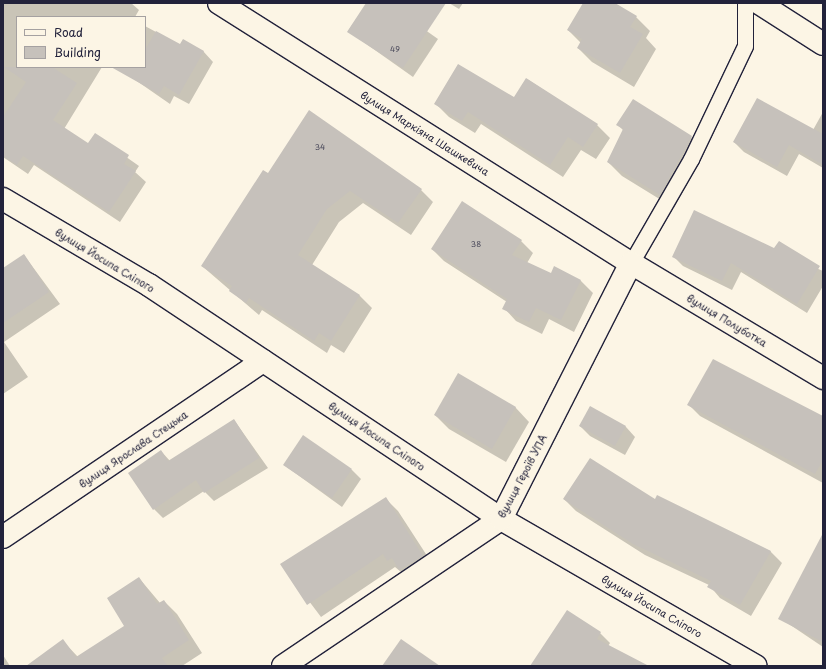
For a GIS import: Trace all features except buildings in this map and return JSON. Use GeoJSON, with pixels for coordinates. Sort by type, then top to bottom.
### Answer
{"type":"FeatureCollection","features":[{"type":"Feature","properties":{"kind":"street","name":"вулиця Маркіяна Шашкевича"},"geometry":{"type":"LineString","coordinates":[[219,3],[631,263]]}},
{"type":"Feature","properties":{"kind":"street"},"geometry":{"type":"LineString","coordinates":[[759,3],[823,44]]}},
{"type":"Feature","properties":{"kind":"street","name":"вулиця Йосипа Сліпого"},"geometry":{"type":"LineString","coordinates":[[3,198],[150,285],[502,519],[756,666]]}},
{"type":"Feature","properties":{"kind":"street","name":"вулиця Полуботка"},"geometry":{"type":"LineString","coordinates":[[631,263],[823,378]]}},
{"type":"Feature","properties":{"kind":"street","name":"вулиця Героїв УПА"},"geometry":{"type":"LineString","coordinates":[[283,666],[502,519],[631,263]]}},
{"type":"Feature","properties":{"kind":"street","name":"вулиця Ярослава Стецька"},"geometry":{"type":"LineString","coordinates":[[3,537],[263,361]]}},
{"type":"Feature","properties":{"kind":"lane"},"geometry":{"type":"LineString","coordinates":[[631,263],[691,159],[745,46],[745,3]]}}]}
